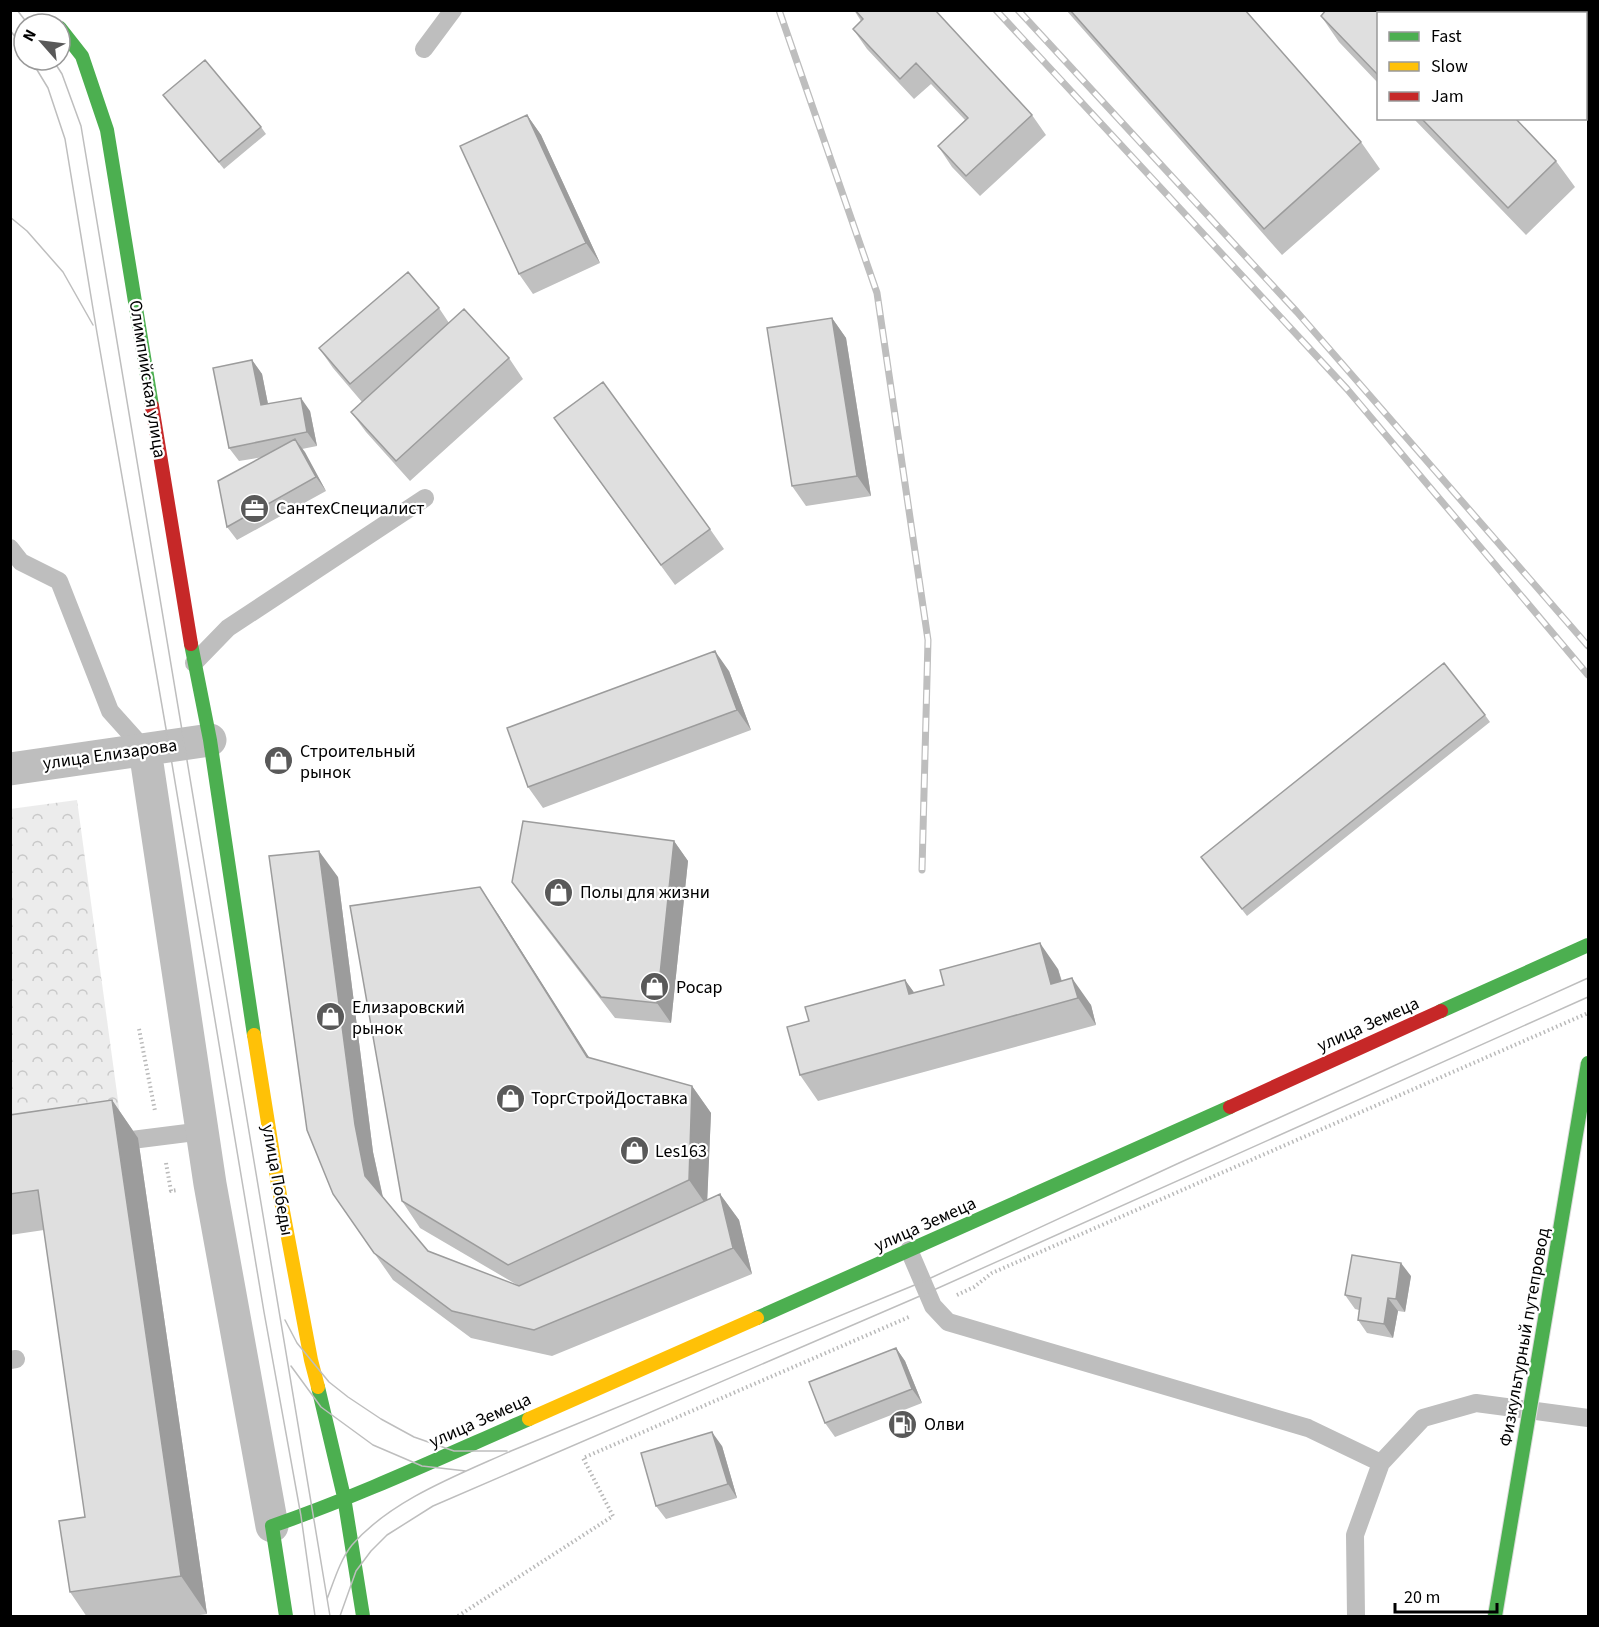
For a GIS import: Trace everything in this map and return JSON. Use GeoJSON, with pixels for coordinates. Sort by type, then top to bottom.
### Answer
{"type":"FeatureCollection","features":[{"type":"Feature","properties":{"kind":"main road","name":"Олимпийская улица"},"geometry":{"type":"LineString","coordinates":[[72,43],[82,56],[106,130],[194,663],[210,740]]}},
{"type":"Feature","properties":{"kind":"main road","name":"улица Победы"},"geometry":{"type":"LineString","coordinates":[[210,740],[248,1000],[279,1190],[310,1360],[344,1497],[363,1617]]}},
{"type":"Feature","properties":{"kind":"main road","name":"улица Земеца"},"geometry":{"type":"LineString","coordinates":[[272,1526],[422,1466],[1588,945]]}},
{"type":"Feature","properties":{"kind":"main road","name":"Физкультурный путепровод"},"geometry":{"type":"LineString","coordinates":[[1496,1617],[1588,1063]]}},
{"type":"Feature","properties":{"kind":"main road"},"geometry":{"type":"LineString","coordinates":[[272,1526],[286,1617]]}},
{"type":"Feature","properties":{"kind":"street","name":"улица Елизарова"},"geometry":{"type":"LineString","coordinates":[[10,769],[210,740]]}},
{"type":"Feature","properties":{"kind":"street"},"geometry":{"type":"LineString","coordinates":[[145,750],[210,1184],[272,1526]]}},
{"type":"Feature","properties":{"kind":"lane"},"geometry":{"type":"LineString","coordinates":[[424,49],[453,10]]}},
{"type":"Feature","properties":{"kind":"lane"},"geometry":{"type":"LineString","coordinates":[[194,663],[228,628],[425,498]]}},
{"type":"Feature","properties":{"kind":"lane"},"geometry":{"type":"LineString","coordinates":[[10,548],[21,562],[58,581],[110,711],[145,750]]}},
{"type":"Feature","properties":{"kind":"lane"},"geometry":{"type":"LineString","coordinates":[[103,1144],[203,1131]]}},
{"type":"Feature","properties":{"kind":"lane"},"geometry":{"type":"LineString","coordinates":[[909,1250],[933,1306],[948,1322],[1308,1428],[1381,1463]]}},
{"type":"Feature","properties":{"kind":"lane"},"geometry":{"type":"LineString","coordinates":[[1356,1617],[1355,1535],[1381,1463],[1423,1418],[1476,1403],[1588,1418]]}},
{"type":"Feature","properties":{"kind":"path"},"geometry":{"type":"LineString","coordinates":[[458,1617],[613,1516],[583,1458],[933,1306],[974,1287],[992,1274],[1588,1013]]}},
{"type":"Feature","properties":{"kind":"green space"},"geometry":{"type":"Polygon","coordinates":[[[77,800],[122,1130],[11,1145],[10,809],[77,800]]]}},
{"type":"Feature","properties":{"kind":"building"},"geometry":{"type":"Polygon","coordinates":[[[855,10],[935,10],[1032,115],[966,176],[938,146],[968,118],[916,63],[900,79],[853,29],[863,19],[855,10]]]}},
{"type":"Feature","properties":{"kind":"building"},"geometry":{"type":"Polygon","coordinates":[[[1070,10],[1245,10],[1361,142],[1264,229],[1070,10]]]}},
{"type":"Feature","properties":{"kind":"building"},"geometry":{"type":"Polygon","coordinates":[[[1326,10],[1410,10],[1412,12],[1377,12],[1377,74],[1321,16],[1326,10]]]}},
{"type":"Feature","properties":{"kind":"building"},"geometry":{"type":"Polygon","coordinates":[[[205,60],[261,127],[219,162],[163,95],[205,60]]]}},
{"type":"Feature","properties":{"kind":"building"},"geometry":{"type":"Polygon","coordinates":[[[527,115],[586,243],[519,274],[460,146],[527,115]]]}},
{"type":"Feature","properties":{"kind":"building"},"geometry":{"type":"Polygon","coordinates":[[[1423,120],[1517,120],[1556,161],[1508,208],[1423,120]]]}},
{"type":"Feature","properties":{"kind":"building"},"geometry":{"type":"Polygon","coordinates":[[[408,272],[439,308],[350,384],[319,348],[408,272]]]}},
{"type":"Feature","properties":{"kind":"building"},"geometry":{"type":"Polygon","coordinates":[[[464,309],[509,358],[396,461],[351,412],[464,309]]]}},
{"type":"Feature","properties":{"kind":"building"},"geometry":{"type":"Polygon","coordinates":[[[832,318],[857,476],[792,486],[767,328],[832,318]]]}},
{"type":"Feature","properties":{"kind":"building"},"geometry":{"type":"Polygon","coordinates":[[[252,360],[261,405],[301,398],[307,432],[229,448],[213,368],[252,360]]]}},
{"type":"Feature","properties":{"kind":"building"},"geometry":{"type":"Polygon","coordinates":[[[603,382],[710,529],[661,565],[554,418],[603,382]]]}},
{"type":"Feature","properties":{"kind":"building"},"geometry":{"type":"Polygon","coordinates":[[[295,439],[316,477],[227,527],[218,481],[295,439]]]}},
{"type":"Feature","properties":{"kind":"building"},"geometry":{"type":"Polygon","coordinates":[[[715,651],[737,710],[528,787],[507,728],[715,651]]]}},
{"type":"Feature","properties":{"kind":"building"},"geometry":{"type":"Polygon","coordinates":[[[1444,663],[1485,715],[1242,909],[1201,857],[1444,663]]]}},
{"type":"Feature","properties":{"kind":"building"},"geometry":{"type":"Polygon","coordinates":[[[523,821],[674,841],[657,1003],[601,997],[512,882],[523,821]]]}},
{"type":"Feature","properties":{"kind":"building"},"geometry":{"type":"Polygon","coordinates":[[[319,851],[355,1125],[365,1176],[428,1251],[519,1286],[720,1194],[733,1248],[534,1330],[452,1311],[374,1253],[333,1194],[307,1130],[269,856],[319,851]]]}},
{"type":"Feature","properties":{"kind":"building"},"geometry":{"type":"Polygon","coordinates":[[[480,887],[587,1057],[692,1086],[689,1180],[508,1265],[402,1201],[350,906],[480,887]]]}},
{"type":"Feature","properties":{"kind":"building"},"geometry":{"type":"Polygon","coordinates":[[[1040,943],[1051,984],[1072,978],[1078,998],[800,1075],[787,1027],[809,1021],[805,1007],[905,980],[909,994],[944,985],[940,970],[1040,943]]]}},
{"type":"Feature","properties":{"kind":"building"},"geometry":{"type":"Polygon","coordinates":[[[112,1100],[181,1576],[70,1592],[59,1521],[85,1517],[38,1190],[10,1194],[10,1115],[112,1100]]]}},
{"type":"Feature","properties":{"kind":"building"},"geometry":{"type":"Polygon","coordinates":[[[1352,1255],[1401,1263],[1396,1299],[1388,1298],[1384,1324],[1358,1320],[1361,1298],[1345,1295],[1352,1255]]]}},
{"type":"Feature","properties":{"kind":"building"},"geometry":{"type":"Polygon","coordinates":[[[896,1348],[912,1389],[825,1423],[809,1382],[896,1348]]]}},
{"type":"Feature","properties":{"kind":"building"},"geometry":{"type":"Polygon","coordinates":[[[712,1432],[728,1484],[656,1506],[641,1453],[712,1432]]]}},
{"type":"Feature","properties":{"kind":"tram line"},"geometry":{"type":"LineString","coordinates":[[38,72],[48,88],[65,139],[264,1312],[301,1516],[315,1616]]}},
{"type":"Feature","properties":{"kind":"tram line"},"geometry":{"type":"LineString","coordinates":[[61,72],[81,126],[330,1616]]}},
{"type":"Feature","properties":{"kind":"tram line"},"geometry":{"type":"LineString","coordinates":[[10,217],[27,231],[63,272],[93,325]]}},
{"type":"Feature","properties":{"kind":"tram line"},"geometry":{"type":"LineString","coordinates":[[327,1599],[344,1557],[368,1529],[405,1502],[448,1479],[922,1282],[1588,978]]}},
{"type":"Feature","properties":{"kind":"tram line"},"geometry":{"type":"LineString","coordinates":[[340,1616],[356,1571],[371,1551],[387,1535],[433,1506],[927,1293],[1588,997]]}},
{"type":"Feature","properties":{"kind":"tram line"},"geometry":{"type":"LineString","coordinates":[[285,1320],[297,1343],[329,1382],[381,1419],[414,1437],[454,1451],[507,1451]]}},
{"type":"Feature","properties":{"kind":"tram line"},"geometry":{"type":"LineString","coordinates":[[291,1366],[321,1407],[373,1445],[422,1466],[466,1471]]}},
{"type":"Feature","properties":{"kind":"railway"},"geometry":{"type":"LineString","coordinates":[[779,10],[877,293],[928,640],[922,870]]}},
{"type":"Feature","properties":{"kind":"railway"},"geometry":{"type":"LineString","coordinates":[[996,10],[1347,389],[1588,675]]}},
{"type":"Feature","properties":{"kind":"railway"},"geometry":{"type":"LineString","coordinates":[[1018,10],[1297,312],[1588,646]]}},
{"type":"Feature","properties":{"kind":"traffic: fast"},"geometry":{"type":"LineString","coordinates":[[72,43],[82,56],[107,130],[152,406]]}},
{"type":"Feature","properties":{"kind":"traffic: fast"},"geometry":{"type":"LineString","coordinates":[[191,644],[210,740],[254,1035]]}},
{"type":"Feature","properties":{"kind":"traffic: fast"},"geometry":{"type":"LineString","coordinates":[[1441,1011],[1588,945]]}},
{"type":"Feature","properties":{"kind":"traffic: fast"},"geometry":{"type":"LineString","coordinates":[[1495,1616],[1588,1063]]}},
{"type":"Feature","properties":{"kind":"traffic: fast"},"geometry":{"type":"LineString","coordinates":[[757,1318],[1230,1107]]}},
{"type":"Feature","properties":{"kind":"traffic: fast"},"geometry":{"type":"LineString","coordinates":[[318,1387],[344,1497]]}},
{"type":"Feature","properties":{"kind":"traffic: fast"},"geometry":{"type":"LineString","coordinates":[[286,1616],[272,1526],[369,1489],[529,1419]]}},
{"type":"Feature","properties":{"kind":"traffic: fast"},"geometry":{"type":"LineString","coordinates":[[344,1497],[363,1616]]}},
{"type":"Feature","properties":{"kind":"traffic: slow"},"geometry":{"type":"LineString","coordinates":[[254,1035],[277,1179],[318,1387]]}},
{"type":"Feature","properties":{"kind":"traffic: slow"},"geometry":{"type":"LineString","coordinates":[[529,1419],[757,1318]]}},
{"type":"Feature","properties":{"kind":"traffic: jam"},"geometry":{"type":"LineString","coordinates":[[152,406],[191,644]]}},
{"type":"Feature","properties":{"kind":"traffic: jam"},"geometry":{"type":"LineString","coordinates":[[1230,1107],[1441,1011]]}},
{"type":"Feature","properties":{"kind":"place","name":"СантехСпециалист"},"geometry":{"type":"Point","coordinates":[255,508]}},
{"type":"Feature","properties":{"kind":"place","name":"Строительный рынок"},"geometry":{"type":"Point","coordinates":[279,761]}},
{"type":"Feature","properties":{"kind":"place","name":"Полы для жизни"},"geometry":{"type":"Point","coordinates":[559,892]}},
{"type":"Feature","properties":{"kind":"place","name":"Росар"},"geometry":{"type":"Point","coordinates":[655,987]}},
{"type":"Feature","properties":{"kind":"place","name":"Елизаровский рынок"},"geometry":{"type":"Point","coordinates":[331,1017]}},
{"type":"Feature","properties":{"kind":"place","name":"ТоргСтройДоставка"},"geometry":{"type":"Point","coordinates":[510,1098]}},
{"type":"Feature","properties":{"kind":"place","name":"Les163"},"geometry":{"type":"Point","coordinates":[634,1151]}},
{"type":"Feature","properties":{"kind":"place","name":"Олви"},"geometry":{"type":"Point","coordinates":[903,1424]}}]}
